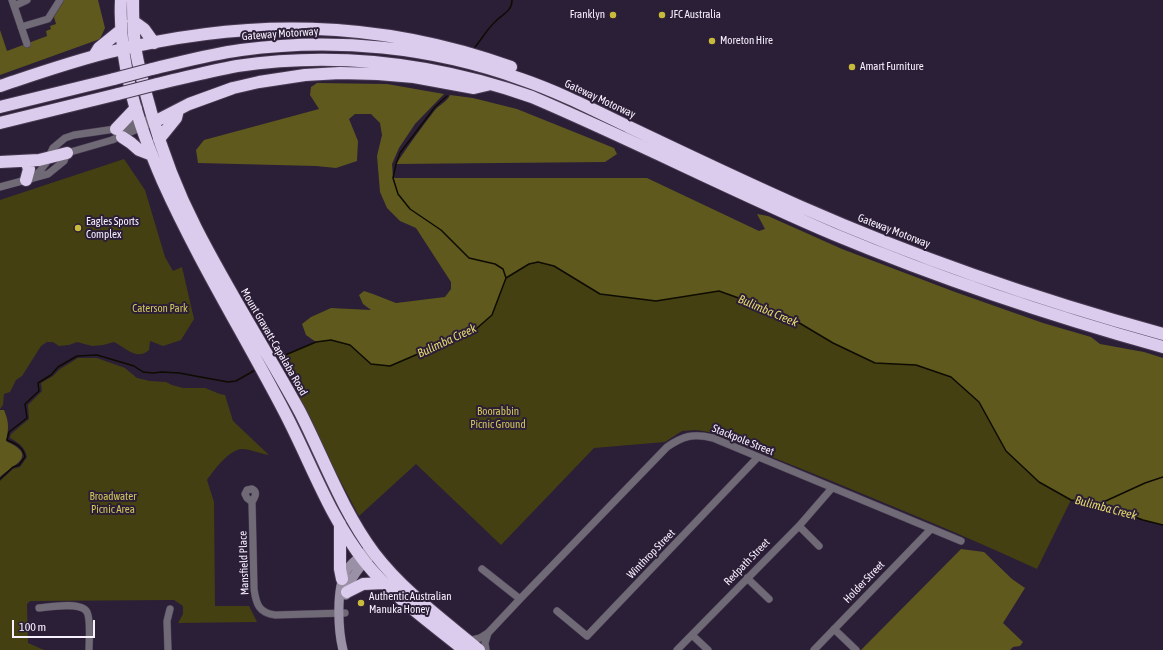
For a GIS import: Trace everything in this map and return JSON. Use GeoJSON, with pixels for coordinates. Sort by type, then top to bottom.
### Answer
{"type":"FeatureCollection","features":[{"type":"Feature","properties":{"kind":"highway","name":"Mount Gravatt-Capalaba Road"},"geometry":{"type":"LineString","coordinates":[[121,0],[120,31],[122,49],[125,67],[141,125],[174,206],[198,254],[251,339],[281,378],[346,506],[372,551],[408,591],[466,645]]}},
{"type":"Feature","properties":{"kind":"highway","name":"Mount Gravatt-Capalaba Road"},"geometry":{"type":"LineString","coordinates":[[133,0],[135,47],[142,80],[159,139],[174,180],[195,227],[251,339],[269,383],[340,524],[363,559],[384,583],[397,595],[466,645],[479,650]]}},
{"type":"Feature","properties":{"kind":"highway"},"geometry":{"type":"LineString","coordinates":[[134,21],[144,29],[154,43]]}},
{"type":"Feature","properties":{"kind":"highway"},"geometry":{"type":"LineString","coordinates":[[0,86],[94,56],[122,49],[215,32],[265,28],[329,29],[387,35],[451,48],[500,63],[548,82],[569,98]]}},
{"type":"Feature","properties":{"kind":"highway"},"geometry":{"type":"LineString","coordinates":[[94,56],[99,48],[120,31]]}},
{"type":"Feature","properties":{"kind":"highway","name":"Gateway Motorway"},"geometry":{"type":"LineString","coordinates":[[0,107],[211,55],[260,48],[314,44],[366,46],[418,52],[472,64],[522,79],[569,98],[764,191],[901,249],[1030,295],[1163,334]]}},
{"type":"Feature","properties":{"kind":"highway"},"geometry":{"type":"LineString","coordinates":[[0,124],[157,84],[236,66],[280,61],[324,59],[366,61],[447,72],[492,83],[544,102],[777,209],[904,263],[984,292],[1068,319],[1163,346]]}},
{"type":"Feature","properties":{"kind":"highway"},"geometry":{"type":"LineString","coordinates":[[153,120],[203,98],[238,87],[270,80],[305,75],[340,73],[378,74],[414,77],[474,88],[492,83]]}},
{"type":"Feature","properties":{"kind":"highway"},"geometry":{"type":"LineString","coordinates":[[136,108],[119,133],[139,150],[152,155]]}},
{"type":"Feature","properties":{"kind":"highway"},"geometry":{"type":"LineString","coordinates":[[159,139],[176,118],[178,110]]}},
{"type":"Feature","properties":{"kind":"highway"},"geometry":{"type":"LineString","coordinates":[[0,162],[26,161],[48,158],[67,153]]}},
{"type":"Feature","properties":{"kind":"highway"},"geometry":{"type":"LineString","coordinates":[[26,161],[30,170],[28,179]]}},
{"type":"Feature","properties":{"kind":"highway"},"geometry":{"type":"LineString","coordinates":[[340,524],[340,569],[342,579]]}},
{"type":"Feature","properties":{"kind":"highway"},"geometry":{"type":"LineString","coordinates":[[347,592],[363,584],[384,583]]}},
{"type":"Feature","properties":{"kind":"main road"},"geometry":{"type":"LineString","coordinates":[[343,650],[345,639],[340,595],[342,579],[350,566],[363,559],[372,551]]}},
{"type":"Feature","properties":{"kind":"main road"},"geometry":{"type":"LineString","coordinates":[[342,613],[353,576],[363,559]]}},
{"type":"Feature","properties":{"kind":"street"},"geometry":{"type":"LineString","coordinates":[[27,0],[23,3],[13,3],[27,44]]}},
{"type":"Feature","properties":{"kind":"street"},"geometry":{"type":"LineString","coordinates":[[21,27],[48,19],[60,0]]}},
{"type":"Feature","properties":{"kind":"street"},"geometry":{"type":"LineString","coordinates":[[0,188],[43,176],[64,161],[67,153],[100,144],[119,133],[153,120]]}},
{"type":"Feature","properties":{"kind":"street"},"geometry":{"type":"LineString","coordinates":[[28,179],[40,171],[57,144],[65,138],[74,135],[119,133]]}},
{"type":"Feature","properties":{"kind":"street","name":"Stackpole Street"},"geometry":{"type":"LineString","coordinates":[[466,645],[488,633],[667,447],[676,441],[689,436],[713,438],[960,541]]}},
{"type":"Feature","properties":{"kind":"street","name":"Winthrop Street"},"geometry":{"type":"LineString","coordinates":[[557,611],[587,636],[758,458]]}},
{"type":"Feature","properties":{"kind":"street","name":"Redpath Street"},"geometry":{"type":"LineString","coordinates":[[677,650],[799,526],[832,488]]}},
{"type":"Feature","properties":{"kind":"street","name":"Mansfield Place"},"geometry":{"type":"LineString","coordinates":[[252,502],[254,589],[255,599],[259,607],[265,613],[275,615],[342,613]]}},
{"type":"Feature","properties":{"kind":"street"},"geometry":{"type":"LineString","coordinates":[[799,526],[819,546]]}},
{"type":"Feature","properties":{"kind":"street","name":"Holder Street"},"geometry":{"type":"LineString","coordinates":[[814,650],[931,529]]}},
{"type":"Feature","properties":{"kind":"street"},"geometry":{"type":"LineString","coordinates":[[482,570],[520,599]]}},
{"type":"Feature","properties":{"kind":"street"},"geometry":{"type":"LineString","coordinates":[[747,578],[769,599]]}},
{"type":"Feature","properties":{"kind":"street"},"geometry":{"type":"LineString","coordinates":[[39,608],[82,607],[87,612],[88,618],[89,650]]}},
{"type":"Feature","properties":{"kind":"street"},"geometry":{"type":"LineString","coordinates":[[168,650],[167,621],[170,610]]}},
{"type":"Feature","properties":{"kind":"street"},"geometry":{"type":"LineString","coordinates":[[834,629],[856,650]]}},
{"type":"Feature","properties":{"kind":"street"},"geometry":{"type":"LineString","coordinates":[[486,650],[485,643],[488,633]]}},
{"type":"Feature","properties":{"kind":"street"},"geometry":{"type":"LineString","coordinates":[[692,635],[708,650]]}},
{"type":"Feature","properties":{"kind":"green space","name":"Eagles Sports Complex"},"geometry":{"type":"Polygon","coordinates":[[[124,159],[145,190],[165,257],[173,271],[182,267],[194,319],[181,340],[163,346],[150,341],[149,350],[140,354],[136,354],[114,342],[92,346],[77,342],[59,346],[53,342],[47,342],[41,346],[22,376],[16,380],[10,392],[4,394],[3,405],[0,409],[0,200],[124,159]]]}},
{"type":"Feature","properties":{"kind":"green space","name":"Boorabbin Picnic Ground"},"geometry":{"type":"Polygon","coordinates":[[[538,262],[554,266],[600,294],[656,301],[719,291],[786,315],[833,343],[875,363],[916,365],[951,377],[979,402],[1006,451],[1039,482],[1071,500],[1037,569],[956,533],[833,482],[709,432],[696,430],[682,431],[665,442],[594,448],[501,545],[416,464],[359,516],[322,446],[279,357],[316,342],[331,340],[350,345],[371,364],[390,366],[432,347],[492,315],[506,278],[529,264],[538,262]]]}},
{"type":"Feature","properties":{"kind":"green space","name":"Broadwater Picnic Area"},"geometry":{"type":"Polygon","coordinates":[[[78,358],[97,358],[125,368],[137,378],[166,382],[183,388],[205,388],[225,395],[233,421],[269,455],[247,449],[236,450],[226,457],[207,480],[214,502],[215,606],[249,606],[257,622],[178,623],[183,614],[183,606],[174,600],[30,601],[27,604],[28,643],[44,650],[0,650],[0,481],[13,469],[20,467],[27,457],[21,446],[10,438],[11,434],[29,419],[28,405],[42,391],[41,383],[78,358]]]}},
{"type":"Feature","properties":{"kind":"shaded area"},"geometry":{"type":"Polygon","coordinates":[[[63,0],[98,0],[105,28],[100,39],[0,75],[0,30],[7,51],[47,36],[46,31],[51,29],[50,26],[56,24],[54,17],[63,0]]]}},
{"type":"Feature","properties":{"kind":"shaded area"},"geometry":{"type":"Polygon","coordinates":[[[317,83],[387,84],[444,94],[415,124],[399,148],[392,164],[393,178],[647,178],[759,231],[765,229],[757,214],[768,216],[842,249],[955,292],[1043,323],[1091,337],[1100,344],[1144,352],[1163,358],[1163,525],[1143,520],[1099,504],[1071,500],[1039,482],[1006,451],[979,402],[951,377],[916,365],[875,363],[833,343],[786,315],[719,291],[656,301],[600,294],[554,266],[537,262],[529,264],[506,278],[492,315],[476,329],[390,366],[371,364],[350,345],[331,340],[316,342],[306,335],[302,324],[311,317],[331,308],[371,310],[363,304],[359,295],[364,291],[396,303],[445,297],[451,289],[451,282],[416,228],[400,221],[387,208],[380,192],[377,156],[382,135],[380,123],[371,114],[355,114],[349,119],[358,141],[357,161],[336,168],[316,166],[198,163],[196,150],[204,140],[319,109],[310,95],[311,87],[317,83]]]}},
{"type":"Feature","properties":{"kind":"shaded area"},"geometry":{"type":"Polygon","coordinates":[[[450,95],[473,98],[517,109],[614,148],[617,154],[605,162],[396,164],[435,110],[447,100],[450,95]]]}},
{"type":"Feature","properties":{"kind":"shaded area"},"geometry":{"type":"Polygon","coordinates":[[[0,410],[4,410],[8,422],[6,441],[16,446],[21,451],[22,455],[21,459],[17,463],[0,477],[0,410]]]}},
{"type":"Feature","properties":{"kind":"shaded area"},"geometry":{"type":"Polygon","coordinates":[[[961,549],[984,552],[1012,579],[1025,588],[1003,623],[1023,642],[1020,646],[1013,647],[1010,650],[861,650],[961,549]]]}},
{"type":"Feature","properties":{"kind":"waterway"},"geometry":{"type":"LineString","coordinates":[[475,47],[492,25],[508,10],[512,4],[512,0]]}},
{"type":"Feature","properties":{"kind":"waterway"},"geometry":{"type":"LineString","coordinates":[[447,96],[435,107],[400,153],[393,178],[398,194],[410,209],[441,230],[469,258],[495,264],[503,269],[506,278]]}},
{"type":"Feature","properties":{"kind":"waterway","name":"Bulimba Creek"},"geometry":{"type":"LineString","coordinates":[[276,359],[316,342],[331,340],[350,345],[371,364],[390,366],[476,329],[492,315],[506,278],[529,264],[538,262],[554,266],[600,294],[656,301],[719,291],[786,315],[833,343],[875,363],[916,365],[951,377],[979,402],[1006,451],[1039,482],[1071,500],[1099,504],[1143,520],[1163,525]]}},
{"type":"Feature","properties":{"kind":"waterway","name":"Bulimba Creek"},"geometry":{"type":"LineString","coordinates":[[0,479],[13,467],[19,465],[25,457],[19,446],[7,440],[9,432],[27,418],[25,404],[39,391],[38,383],[51,375],[58,367],[77,356],[97,355],[134,366],[143,372],[179,373],[228,382],[236,381],[257,369]]}},
{"type":"Feature","properties":{"kind":"waterway"},"geometry":{"type":"LineString","coordinates":[[1099,504],[1145,483],[1163,477]]}},
{"type":"Feature","properties":{"kind":"place","name":"Franklyn"},"geometry":{"type":"Point","coordinates":[613,15]}},
{"type":"Feature","properties":{"kind":"place","name":"JFC Australia"},"geometry":{"type":"Point","coordinates":[662,15]}},
{"type":"Feature","properties":{"kind":"place","name":"Moreton Hire"},"geometry":{"type":"Point","coordinates":[712,41]}},
{"type":"Feature","properties":{"kind":"place","name":"Amart Furniture"},"geometry":{"type":"Point","coordinates":[852,67]}},
{"type":"Feature","properties":{"kind":"place","name":"Eagles Sports Complex"},"geometry":{"type":"Point","coordinates":[78,228]}},
{"type":"Feature","properties":{"kind":"place","name":"Authentic Australian Manuka Honey"},"geometry":{"type":"Point","coordinates":[361,603]}},
{"type":"Feature","properties":{"kind":"park label","name":"Caterson Park"},"geometry":{"type":"Point","coordinates":[160,309]}}]}
